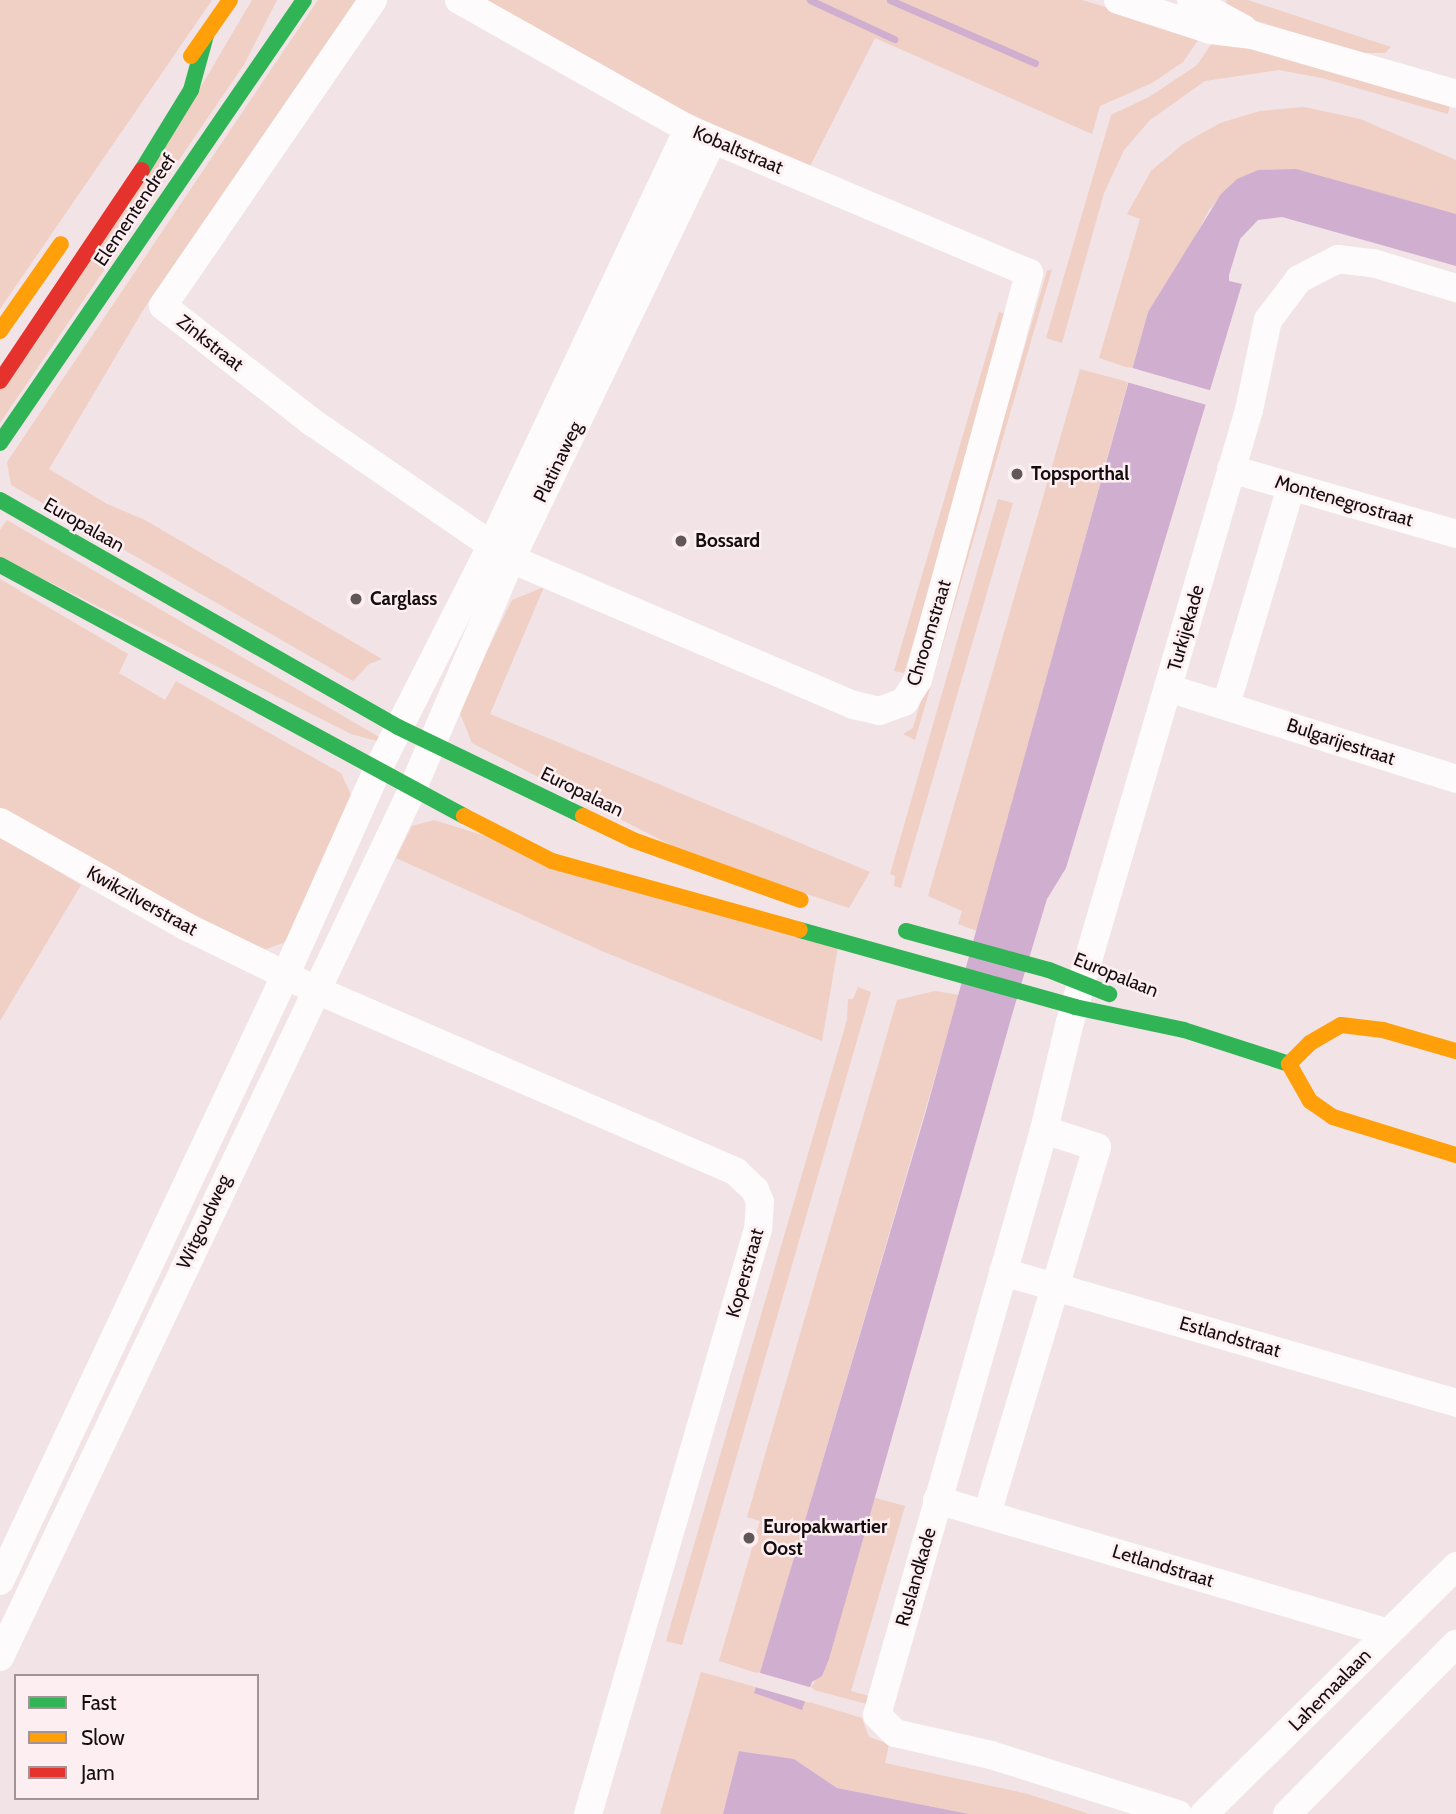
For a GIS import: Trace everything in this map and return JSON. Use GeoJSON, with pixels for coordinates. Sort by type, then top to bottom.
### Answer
{"type":"FeatureCollection","features":[{"type":"Feature","properties":{"kind":"street"},"geometry":{"type":"LineString","coordinates":[[174,81],[230,0]]}},
{"type":"Feature","properties":{"kind":"street","name":"Elementendreef"},"geometry":{"type":"LineString","coordinates":[[0,443],[304,0]]}},
{"type":"Feature","properties":{"kind":"street","name":"Zinkstraat"},"geometry":{"type":"LineString","coordinates":[[373,0],[163,306],[312,422],[500,554]]}},
{"type":"Feature","properties":{"kind":"street","name":"Kobaltstraat"},"geometry":{"type":"LineString","coordinates":[[459,0],[688,129],[1029,273]]}},
{"type":"Feature","properties":{"kind":"street"},"geometry":{"type":"LineString","coordinates":[[1118,0],[1153,4],[1222,33],[1252,35],[1456,94]]}},
{"type":"Feature","properties":{"kind":"street"},"geometry":{"type":"LineString","coordinates":[[1191,0],[1232,19],[1252,35]]}},
{"type":"Feature","properties":{"kind":"street"},"geometry":{"type":"LineString","coordinates":[[0,381],[155,151],[191,90],[206,35]]}},
{"type":"Feature","properties":{"kind":"street","name":"Platinaweg"},"geometry":{"type":"LineString","coordinates":[[412,790],[500,554],[688,129]]}},
{"type":"Feature","properties":{"kind":"street","name":"Platinaweg"},"geometry":{"type":"LineString","coordinates":[[377,771],[398,727],[500,554],[713,140]]}},
{"type":"Feature","properties":{"kind":"street"},"geometry":{"type":"LineString","coordinates":[[0,331],[71,229]]}},
{"type":"Feature","properties":{"kind":"street","name":"Turkijekade"},"geometry":{"type":"LineString","coordinates":[[1078,995],[1231,469],[1268,320],[1299,279],[1318,265],[1350,257],[1456,288]]}},
{"type":"Feature","properties":{"kind":"street","name":"Chroomstraat"},"geometry":{"type":"LineString","coordinates":[[500,554],[854,705],[879,711],[904,702],[918,680],[1029,273]]}},
{"type":"Feature","properties":{"kind":"street","name":"Montenegrostraat"},"geometry":{"type":"LineString","coordinates":[[1231,469],[1456,534]]}},
{"type":"Feature","properties":{"kind":"street"},"geometry":{"type":"LineString","coordinates":[[1226,705],[1291,487]]}},
{"type":"Feature","properties":{"kind":"street","name":"Europalaan"},"geometry":{"type":"LineString","coordinates":[[0,500],[398,727],[633,839],[750,885],[824,907]]}},
{"type":"Feature","properties":{"kind":"street","name":"Europalaan"},"geometry":{"type":"LineString","coordinates":[[0,565],[412,790],[583,873],[699,899],[1041,998],[1078,995],[1149,1009],[1184,1030]]}},
{"type":"Feature","properties":{"kind":"street","name":"Bulgarijestraat"},"geometry":{"type":"LineString","coordinates":[[1168,688],[1456,779]]}},
{"type":"Feature","properties":{"kind":"street","name":"Witgoudweg"},"geometry":{"type":"LineString","coordinates":[[0,1581],[286,974],[377,771]]}},
{"type":"Feature","properties":{"kind":"street","name":"Witgoudweg"},"geometry":{"type":"LineString","coordinates":[[0,1657],[314,989],[412,790]]}},
{"type":"Feature","properties":{"kind":"street","name":"Kwikzilverstraat"},"geometry":{"type":"LineString","coordinates":[[0,822],[187,927],[286,974]]}},
{"type":"Feature","properties":{"kind":"street","name":"Europalaan"},"geometry":{"type":"LineString","coordinates":[[892,927],[1049,970],[1078,995],[1289,1064]]}},
{"type":"Feature","properties":{"kind":"street","name":"Koperstraat"},"geometry":{"type":"LineString","coordinates":[[286,974],[314,989],[736,1172],[755,1190],[760,1202],[758,1229],[588,1814]]}},
{"type":"Feature","properties":{"kind":"street","name":"Ruslandkade"},"geometry":{"type":"LineString","coordinates":[[1078,995],[1044,1130],[877,1715],[883,1726],[895,1734],[1016,1762],[1178,1814]]}},
{"type":"Feature","properties":{"kind":"street"},"geometry":{"type":"LineString","coordinates":[[1456,1051],[1383,1030],[1341,1025],[1310,1043],[1289,1064],[1298,1087],[1333,1117],[1456,1155]]}},
{"type":"Feature","properties":{"kind":"street"},"geometry":{"type":"LineString","coordinates":[[987,1514],[1097,1147],[1044,1130]]}},
{"type":"Feature","properties":{"kind":"street","name":"Estlandstraat"},"geometry":{"type":"LineString","coordinates":[[1003,1272],[1456,1403]]}},
{"type":"Feature","properties":{"kind":"street","name":"Letlandstraat"},"geometry":{"type":"LineString","coordinates":[[937,1500],[1388,1633]]}},
{"type":"Feature","properties":{"kind":"street","name":"Lahemaalaan"},"geometry":{"type":"LineString","coordinates":[[1204,1814],[1456,1566]]}},
{"type":"Feature","properties":{"kind":"street"},"geometry":{"type":"LineString","coordinates":[[1287,1814],[1454,1648]]}},
{"type":"Feature","properties":{"kind":"shaded area"},"geometry":{"type":"Polygon","coordinates":[[[0,0],[212,0],[0,309],[0,0]]]}},
{"type":"Feature","properties":{"kind":"shaded area"},"geometry":{"type":"Polygon","coordinates":[[[252,0],[277,0],[245,63],[0,423],[0,389],[196,95],[252,0]]]}},
{"type":"Feature","properties":{"kind":"shaded area"},"geometry":{"type":"Polygon","coordinates":[[[318,0],[356,0],[145,307],[49,469],[107,504],[145,520],[382,659],[369,664],[353,681],[11,485],[7,462],[318,0]]]}},
{"type":"Feature","properties":{"kind":"shaded area"},"geometry":{"type":"Polygon","coordinates":[[[486,0],[1082,0],[1201,36],[1183,62],[1152,83],[1100,106],[1092,134],[875,38],[808,170],[664,101],[486,0]]]}},
{"type":"Feature","properties":{"kind":"shaded area"},"geometry":{"type":"Polygon","coordinates":[[[1227,0],[1248,0],[1391,47],[1385,53],[1356,53],[1223,10],[1227,0]]]}},
{"type":"Feature","properties":{"kind":"shaded area"},"geometry":{"type":"Polygon","coordinates":[[[1215,39],[1450,104],[1448,114],[1322,78],[1279,70],[1205,81],[1150,120],[1124,150],[1104,193],[1062,343],[1046,338],[1111,115],[1149,97],[1197,65],[1215,39]]]}},
{"type":"Feature","properties":{"kind":"shaded area"},"geometry":{"type":"Polygon","coordinates":[[[1304,107],[1360,119],[1456,160],[1456,214],[1237,179],[1209,210],[1178,269],[1148,312],[1132,369],[1099,358],[1140,219],[1127,214],[1151,171],[1183,144],[1220,123],[1260,111],[1304,107]]]}},
{"type":"Feature","properties":{"kind":"shaded area"},"geometry":{"type":"Polygon","coordinates":[[[1296,169],[1456,214],[1456,266],[1282,217],[1258,220],[1240,239],[1229,281],[1242,284],[1066,868],[1047,899],[1014,1008],[829,1659],[822,1676],[812,1682],[802,1710],[754,1693],[926,1111],[1148,312],[1221,194],[1237,179],[1258,170],[1296,169]]]}},
{"type":"Feature","properties":{"kind":"shaded area"},"geometry":{"type":"Polygon","coordinates":[[[1052,269],[915,740],[903,734],[913,728],[1047,271],[1052,269]]]}},
{"type":"Feature","properties":{"kind":"shaded area"},"geometry":{"type":"Polygon","coordinates":[[[999,312],[1009,315],[906,667],[904,673],[894,671],[999,312]]]}},
{"type":"Feature","properties":{"kind":"shaded area"},"geometry":{"type":"Polygon","coordinates":[[[1080,369],[1128,382],[977,931],[958,924],[962,911],[928,896],[1080,369]]]}},
{"type":"Feature","properties":{"kind":"shaded area"},"geometry":{"type":"Polygon","coordinates":[[[998,499],[1013,503],[901,888],[894,886],[895,876],[890,874],[998,499]]]}},
{"type":"Feature","properties":{"kind":"shaded area"},"geometry":{"type":"Polygon","coordinates":[[[7,520],[379,737],[377,741],[351,734],[0,557],[0,530],[7,520]]]}},
{"type":"Feature","properties":{"kind":"shaded area"},"geometry":{"type":"Polygon","coordinates":[[[0,579],[128,654],[119,673],[165,700],[176,681],[341,773],[352,797],[293,935],[283,943],[266,949],[250,946],[0,811],[0,579]]]}},
{"type":"Feature","properties":{"kind":"shaded area"},"geometry":{"type":"Polygon","coordinates":[[[544,587],[490,714],[870,872],[849,908],[690,855],[472,743],[460,713],[463,701],[512,600],[544,587]]]}},
{"type":"Feature","properties":{"kind":"shaded area"},"geometry":{"type":"Polygon","coordinates":[[[434,820],[838,946],[822,1041],[602,951],[396,858],[412,826],[434,820]]]}},
{"type":"Feature","properties":{"kind":"shaded area"},"geometry":{"type":"Polygon","coordinates":[[[0,837],[81,885],[0,1021],[0,837]]]}},
{"type":"Feature","properties":{"kind":"shaded area"},"geometry":{"type":"Polygon","coordinates":[[[858,987],[871,992],[682,1645],[666,1641],[847,1020],[848,999],[853,999],[858,987]]]}},
{"type":"Feature","properties":{"kind":"shaded area"},"geometry":{"type":"Polygon","coordinates":[[[935,991],[959,995],[760,1674],[719,1661],[760,1521],[747,1517],[897,1000],[935,991]]]}},
{"type":"Feature","properties":{"kind":"shaded area"},"geometry":{"type":"Polygon","coordinates":[[[872,1497],[905,1506],[851,1691],[869,1696],[867,1704],[810,1689],[829,1659],[872,1497]]]}},
{"type":"Feature","properties":{"kind":"shaded area"},"geometry":{"type":"Polygon","coordinates":[[[701,1672],[756,1687],[754,1692],[806,1701],[862,1718],[869,1737],[889,1744],[885,1763],[1028,1794],[1089,1814],[969,1814],[837,1788],[794,1759],[740,1751],[723,1814],[660,1814],[701,1672]]]}},
{"type":"Feature","properties":{"kind":"shaded area"},"geometry":{"type":"Polygon","coordinates":[[[739,1751],[794,1759],[837,1788],[969,1814],[723,1814],[739,1751]]]}},
{"type":"Feature","properties":{"kind":"pier"},"geometry":{"type":"Polygon","coordinates":[[[1129,367],[1213,391],[1208,405],[1125,381],[1129,367]]]}},
{"type":"Feature","properties":{"kind":"pier"},"geometry":{"type":"Polygon","coordinates":[[[757,1672],[814,1688],[810,1703],[753,1686],[757,1672]]]}},
{"type":"Feature","properties":{"kind":"waterway"},"geometry":{"type":"LineString","coordinates":[[810,0],[894,39]]}},
{"type":"Feature","properties":{"kind":"waterway"},"geometry":{"type":"LineString","coordinates":[[890,0],[1035,63]]}},
{"type":"Feature","properties":{"kind":"traffic: fast"},"geometry":{"type":"LineString","coordinates":[[0,443],[304,0]]}},
{"type":"Feature","properties":{"kind":"traffic: fast"},"geometry":{"type":"LineString","coordinates":[[142,170],[191,90],[206,35]]}},
{"type":"Feature","properties":{"kind":"traffic: fast"},"geometry":{"type":"LineString","coordinates":[[0,500],[398,727],[583,816]]}},
{"type":"Feature","properties":{"kind":"traffic: fast"},"geometry":{"type":"LineString","coordinates":[[0,565],[464,816]]}},
{"type":"Feature","properties":{"kind":"traffic: fast"},"geometry":{"type":"LineString","coordinates":[[800,930],[1075,1007],[1184,1030],[1289,1064]]}},
{"type":"Feature","properties":{"kind":"traffic: fast"},"geometry":{"type":"LineString","coordinates":[[906,931],[1049,970],[1109,994]]}},
{"type":"Feature","properties":{"kind":"traffic: slow"},"geometry":{"type":"LineString","coordinates":[[191,56],[230,0]]}},
{"type":"Feature","properties":{"kind":"traffic: slow"},"geometry":{"type":"LineString","coordinates":[[0,331],[61,244]]}},
{"type":"Feature","properties":{"kind":"traffic: slow"},"geometry":{"type":"LineString","coordinates":[[464,816],[552,861],[800,930]]}},
{"type":"Feature","properties":{"kind":"traffic: slow"},"geometry":{"type":"LineString","coordinates":[[583,816],[633,840],[801,900]]}},
{"type":"Feature","properties":{"kind":"traffic: slow"},"geometry":{"type":"LineString","coordinates":[[1456,1051],[1383,1030],[1341,1025],[1310,1043],[1289,1064],[1310,1101],[1333,1117],[1456,1155]]}},
{"type":"Feature","properties":{"kind":"traffic: jam"},"geometry":{"type":"LineString","coordinates":[[0,381],[142,170]]}},
{"type":"Feature","properties":{"kind":"place","name":"Topsporthal"},"geometry":{"type":"Point","coordinates":[1017,474]}},
{"type":"Feature","properties":{"kind":"place","name":"Bossard"},"geometry":{"type":"Point","coordinates":[681,541]}},
{"type":"Feature","properties":{"kind":"place","name":"Carglass"},"geometry":{"type":"Point","coordinates":[356,599]}},
{"type":"Feature","properties":{"kind":"place","name":"Europakwartier Oost"},"geometry":{"type":"Point","coordinates":[749,1538]}}]}
